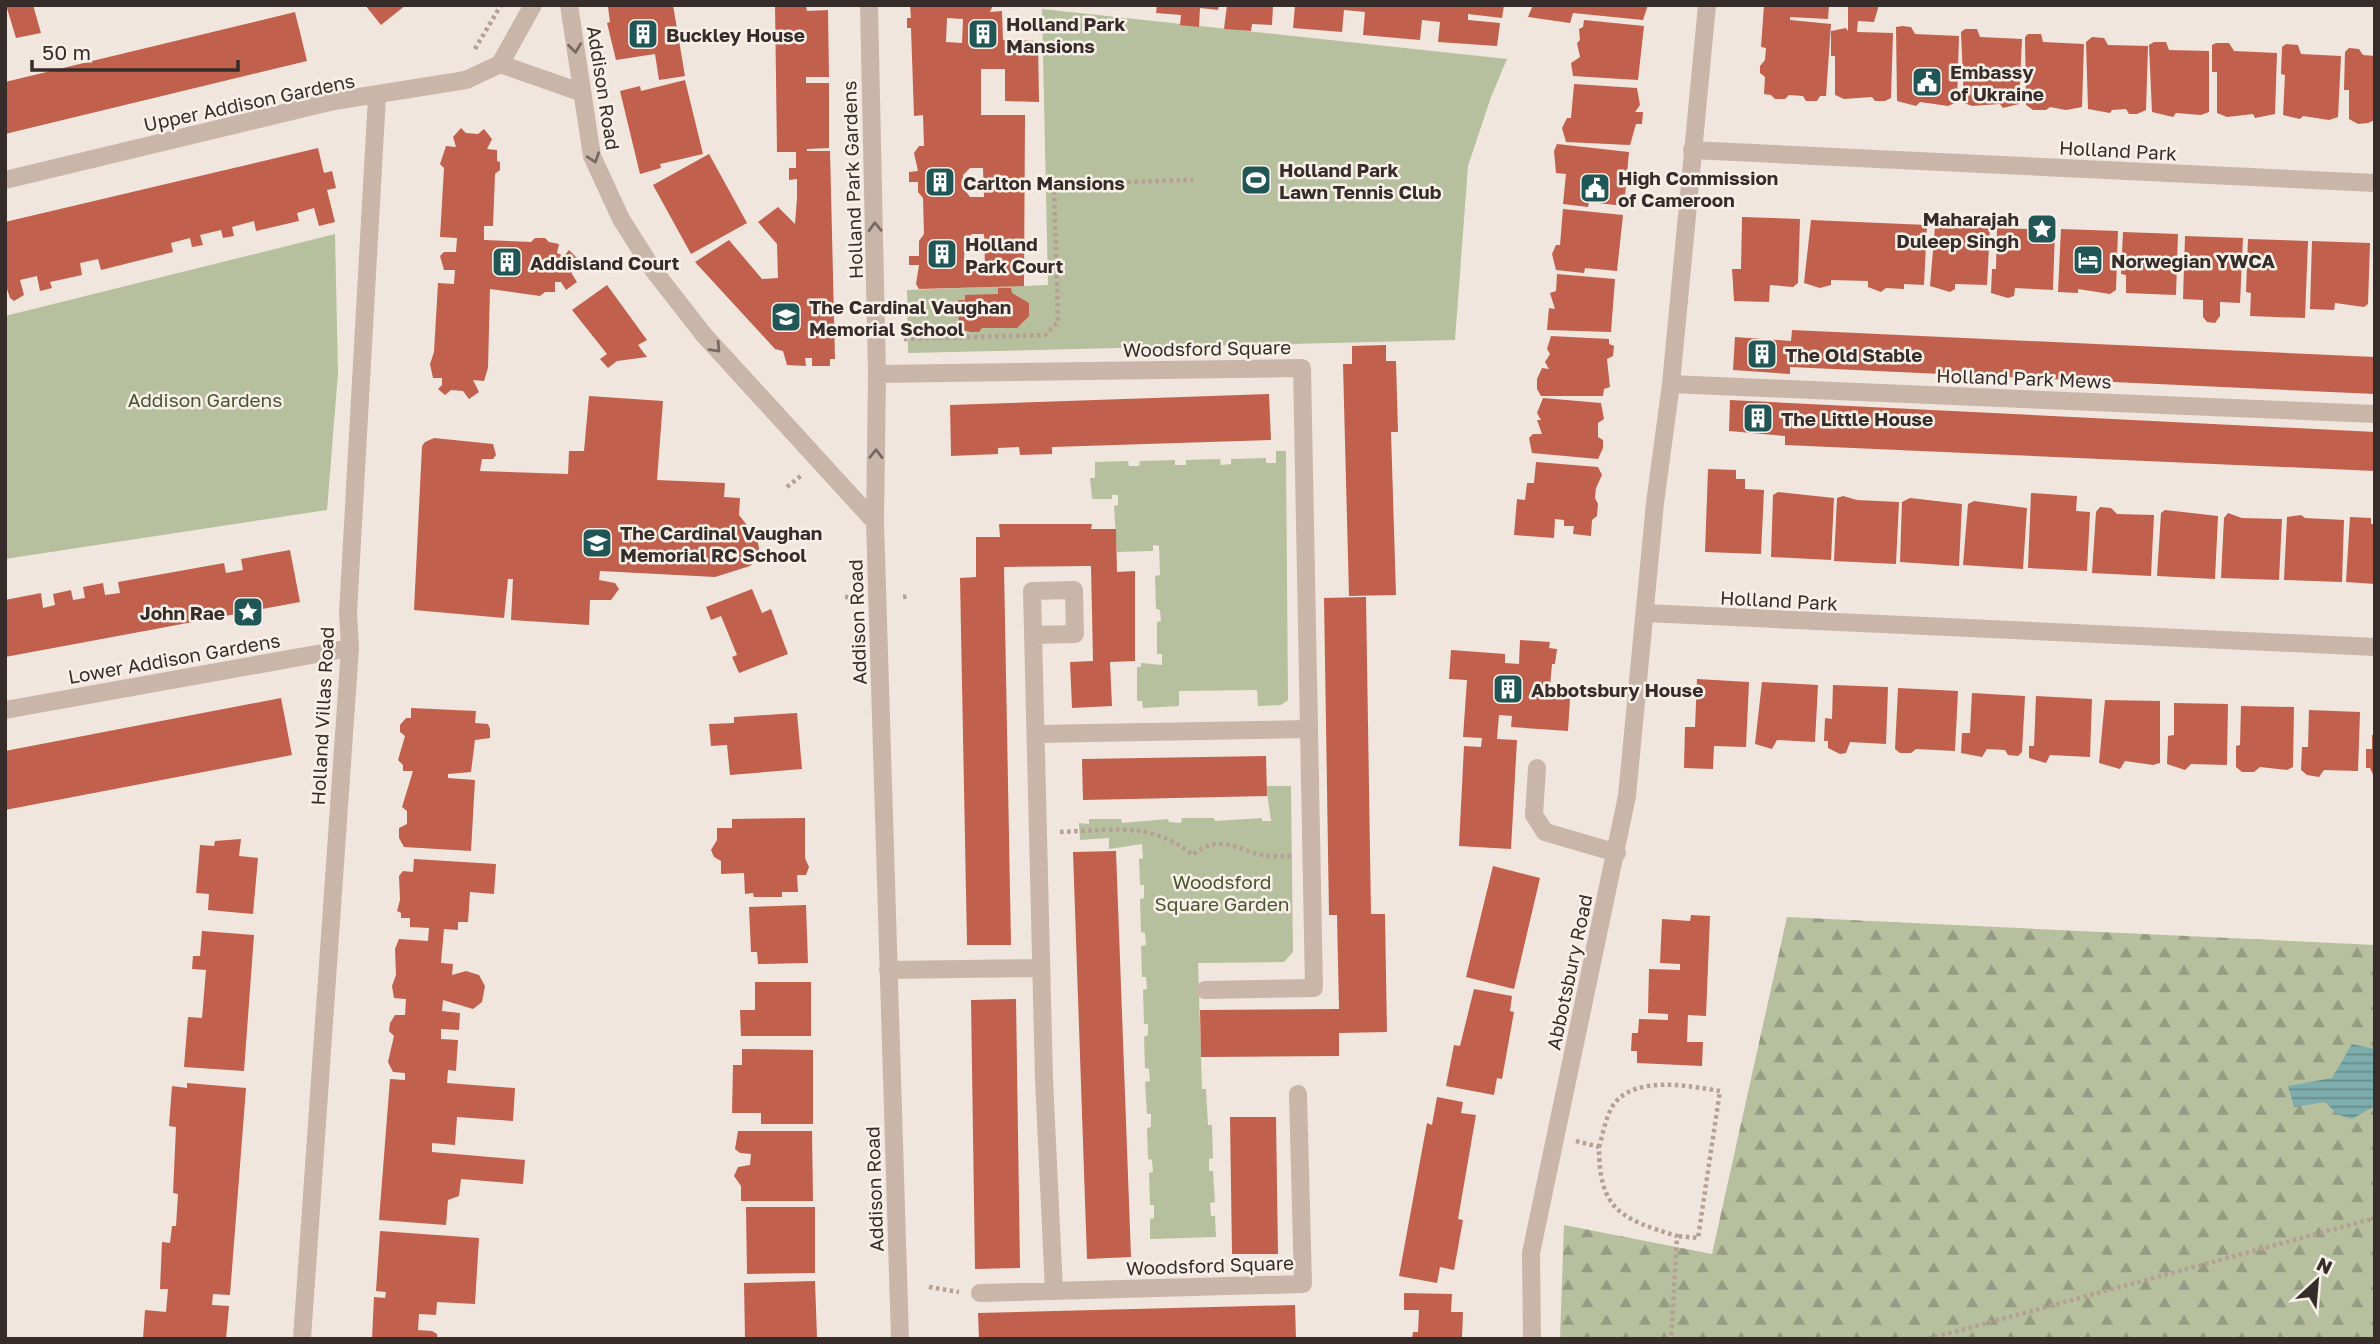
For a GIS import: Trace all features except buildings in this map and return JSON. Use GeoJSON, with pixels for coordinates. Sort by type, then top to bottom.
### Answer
{"type":"FeatureCollection","features":[{"type":"Feature","properties":{"kind":"street"},"geometry":{"type":"LineString","coordinates":[[533,5],[500,64],[580,92]]}},
{"type":"Feature","properties":{"kind":"street","name":"Addison Road"},"geometry":{"type":"LineString","coordinates":[[569,5],[580,92],[592,156],[621,219],[654,271],[704,335],[876,522],[900,1339]]}},
{"type":"Feature","properties":{"kind":"street","name":"Holland Park Gardens"},"geometry":{"type":"LineString","coordinates":[[869,5],[877,374],[876,522]]}},
{"type":"Feature","properties":{"kind":"street"},"geometry":{"type":"LineString","coordinates":[[1646,612],[1707,5]]}},
{"type":"Feature","properties":{"kind":"street","name":"Upper Addison Gardens"},"geometry":{"type":"LineString","coordinates":[[5,180],[334,101],[466,80],[500,64]]}},
{"type":"Feature","properties":{"kind":"street","name":"Holland Villas Road"},"geometry":{"type":"LineString","coordinates":[[302,1339],[350,648],[348,613],[377,96]]}},
{"type":"Feature","properties":{"kind":"street","name":"Holland Park"},"geometry":{"type":"LineString","coordinates":[[1692,150],[2375,183]]}},
{"type":"Feature","properties":{"kind":"street","name":"Woodsford Square"},"geometry":{"type":"LineString","coordinates":[[877,374],[1302,368],[1314,988],[1205,990]]}},
{"type":"Feature","properties":{"kind":"street","name":"Holland Park Mews"},"geometry":{"type":"LineString","coordinates":[[1671,384],[2375,414]]}},
{"type":"Feature","properties":{"kind":"street","name":"Holland Park"},"geometry":{"type":"LineString","coordinates":[[1646,612],[2375,647]]}},
{"type":"Feature","properties":{"kind":"street","name":"Abbotsbury Road"},"geometry":{"type":"LineString","coordinates":[[1532,1339],[1531,1253],[1617,853],[1627,796],[1646,612]]}},
{"type":"Feature","properties":{"kind":"street"},"geometry":{"type":"LineString","coordinates":[[1034,635],[1041,968],[1054,1291]]}},
{"type":"Feature","properties":{"kind":"street","name":"Lower Addison Gardens"},"geometry":{"type":"LineString","coordinates":[[5,710],[350,648]]}},
{"type":"Feature","properties":{"kind":"street"},"geometry":{"type":"LineString","coordinates":[[1036,734],[1308,729]]}},
{"type":"Feature","properties":{"kind":"street"},"geometry":{"type":"LineString","coordinates":[[1537,768],[1534,816],[1545,832],[1617,853]]}},
{"type":"Feature","properties":{"kind":"street"},"geometry":{"type":"LineString","coordinates":[[888,970],[1041,968]]}},
{"type":"Feature","properties":{"kind":"street","name":"Woodsford Square"},"geometry":{"type":"LineString","coordinates":[[980,1293],[1303,1284],[1298,1094]]}},
{"type":"Feature","properties":{"kind":"path"},"geometry":{"type":"LineString","coordinates":[[453,82],[501,5]]}},
{"type":"Feature","properties":{"kind":"path"},"geometry":{"type":"LineString","coordinates":[[904,339],[1045,335],[1058,321],[1054,184],[1194,180]]}},
{"type":"Feature","properties":{"kind":"path"},"geometry":{"type":"LineString","coordinates":[[845,597],[854,597]]}},
{"type":"Feature","properties":{"kind":"path"},"geometry":{"type":"LineString","coordinates":[[1038,833],[1144,830],[1175,841],[1193,855],[1210,844],[1220,842],[1269,856],[1311,855]]}},
{"type":"Feature","properties":{"kind":"path"},"geometry":{"type":"LineString","coordinates":[[1674,1084],[1720,1091],[1698,1238],[1677,1236],[1640,1224],[1624,1215],[1607,1197],[1599,1174],[1599,1147],[1612,1107],[1621,1096],[1637,1090],[1674,1084]]}},
{"type":"Feature","properties":{"kind":"path"},"geometry":{"type":"LineString","coordinates":[[1555,1135],[1599,1147]]}},
{"type":"Feature","properties":{"kind":"path"},"geometry":{"type":"LineString","coordinates":[[1928,1339],[2375,1218]]}},
{"type":"Feature","properties":{"kind":"path"},"geometry":{"type":"LineString","coordinates":[[1671,1338],[1677,1236]]}},
{"type":"Feature","properties":{"kind":"green space","name":"Holland Park Lawn Tennis Club"},"geometry":{"type":"Polygon","coordinates":[[[1042,9],[1507,59],[1468,166],[1455,340],[908,353],[907,290],[1048,285],[1042,9]]]}},
{"type":"Feature","properties":{"kind":"green space","name":"Addison Gardens"},"geometry":{"type":"Polygon","coordinates":[[[335,234],[338,373],[327,510],[5,559],[5,316],[335,234]]]}},
{"type":"Feature","properties":{"kind":"green space"},"geometry":{"type":"Polygon","coordinates":[[[1276,451],[1286,451],[1288,700],[1281,705],[1258,706],[1257,690],[1179,691],[1179,706],[1143,708],[1142,701],[1137,701],[1137,667],[1141,667],[1141,663],[1162,665],[1162,654],[1157,654],[1157,622],[1161,621],[1160,610],[1156,609],[1155,576],[1160,575],[1159,546],[1153,545],[1153,551],[1117,552],[1114,506],[1118,505],[1118,495],[1112,495],[1112,499],[1092,499],[1090,478],[1095,478],[1095,462],[1128,461],[1129,466],[1139,466],[1140,461],[1175,460],[1175,465],[1186,465],[1186,460],[1220,459],[1221,465],[1231,464],[1231,459],[1266,458],[1266,463],[1276,463],[1276,451]]]}},
{"type":"Feature","properties":{"kind":"green space","name":"Woodsford Square Garden"},"geometry":{"type":"Polygon","coordinates":[[[1266,786],[1291,786],[1293,952],[1284,962],[1198,963],[1202,1089],[1206,1089],[1208,1125],[1212,1125],[1213,1158],[1209,1159],[1209,1171],[1213,1171],[1215,1202],[1210,1203],[1211,1216],[1215,1216],[1216,1237],[1150,1239],[1150,1219],[1154,1218],[1154,1205],[1150,1205],[1149,1173],[1153,1172],[1152,1160],[1148,1159],[1147,1128],[1151,1127],[1151,1114],[1147,1114],[1145,1082],[1150,1081],[1149,1069],[1145,1068],[1144,1037],[1148,1035],[1148,1024],[1144,1024],[1143,990],[1147,989],[1146,977],[1142,977],[1141,946],[1146,945],[1145,933],[1141,932],[1140,899],[1144,898],[1144,885],[1140,885],[1139,859],[1143,858],[1142,844],[1109,849],[1109,838],[1080,840],[1079,823],[1089,824],[1089,819],[1121,819],[1122,823],[1168,819],[1169,822],[1181,823],[1182,818],[1214,818],[1215,821],[1262,818],[1262,821],[1271,821],[1266,786]]]}},
{"type":"Feature","properties":{"kind":"green space"},"geometry":{"type":"Polygon","coordinates":[[[1787,917],[2375,945],[2375,1339],[1560,1339],[1564,1225],[1712,1254],[1787,917]]]}},
{"type":"Feature","properties":{"kind":"water"},"geometry":{"type":"Polygon","coordinates":[[[2352,1044],[2375,1049],[2375,1106],[2352,1119],[2337,1114],[2325,1102],[2294,1107],[2288,1086],[2332,1078],[2352,1044]]]}},
{"type":"Feature","properties":{"kind":"place","name":"Buckley House"},"geometry":{"type":"Point","coordinates":[643,34]}},
{"type":"Feature","properties":{"kind":"place","name":"Holland Park Mansions"},"geometry":{"type":"Point","coordinates":[983,34]}},
{"type":"Feature","properties":{"kind":"place","name":"Embassy of Ukraine"},"geometry":{"type":"Point","coordinates":[1927,82]}},
{"type":"Feature","properties":{"kind":"place","name":"Holland Park Lawn Tennis Club"},"geometry":{"type":"Point","coordinates":[1256,180]}},
{"type":"Feature","properties":{"kind":"place","name":"Carlton Mansions"},"geometry":{"type":"Point","coordinates":[940,182]}},
{"type":"Feature","properties":{"kind":"place","name":"High Commission of Cameroon"},"geometry":{"type":"Point","coordinates":[1595,188]}},
{"type":"Feature","properties":{"kind":"place","name":"Maharajah Duleep Singh"},"geometry":{"type":"Point","coordinates":[2042,229]}},
{"type":"Feature","properties":{"kind":"place","name":"Holland Park Court"},"geometry":{"type":"Point","coordinates":[942,254]}},
{"type":"Feature","properties":{"kind":"place","name":"Norwegian YWCA"},"geometry":{"type":"Point","coordinates":[2088,260]}},
{"type":"Feature","properties":{"kind":"place","name":"Addisland Court"},"geometry":{"type":"Point","coordinates":[507,262]}},
{"type":"Feature","properties":{"kind":"place","name":"The Cardinal Vaughan Memorial School"},"geometry":{"type":"Point","coordinates":[786,317]}},
{"type":"Feature","properties":{"kind":"place","name":"The Old Stable"},"geometry":{"type":"Point","coordinates":[1762,354]}},
{"type":"Feature","properties":{"kind":"place","name":"The Little House"},"geometry":{"type":"Point","coordinates":[1758,418]}},
{"type":"Feature","properties":{"kind":"place","name":"The Cardinal Vaughan Memorial RC School"},"geometry":{"type":"Point","coordinates":[597,543]}},
{"type":"Feature","properties":{"kind":"place","name":"John Rae"},"geometry":{"type":"Point","coordinates":[248,612]}},
{"type":"Feature","properties":{"kind":"place","name":"Abbotsbury House"},"geometry":{"type":"Point","coordinates":[1508,689]}}]}
